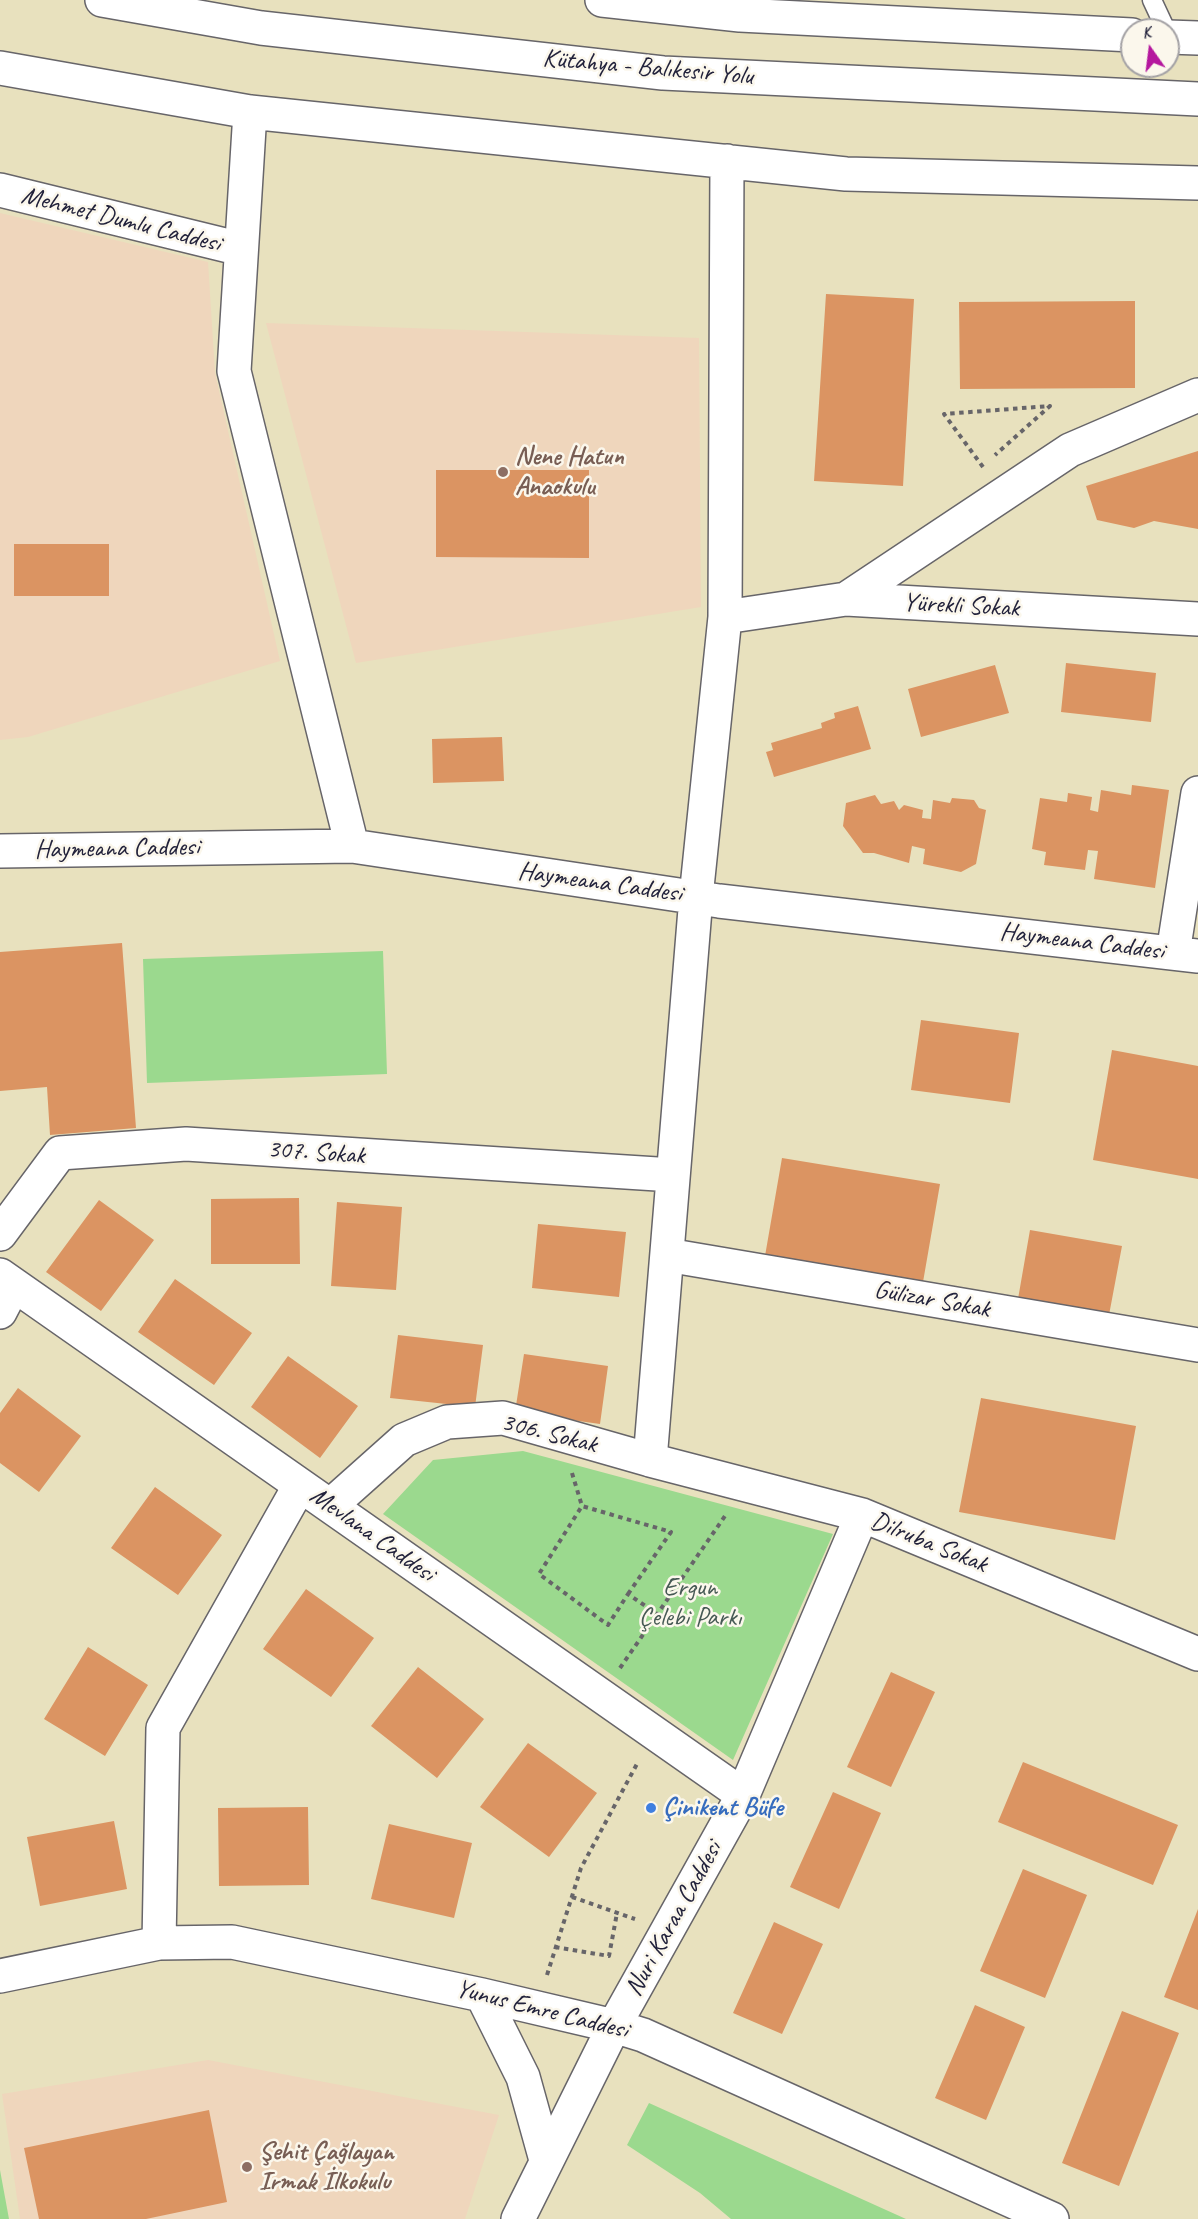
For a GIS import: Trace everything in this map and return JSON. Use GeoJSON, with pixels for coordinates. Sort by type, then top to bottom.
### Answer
{"type":"FeatureCollection","features":[{"type":"Feature","properties":{"kind":"main road","name":"Kütahya - Balıkesir Yolu"},"geometry":{"type":"LineString","coordinates":[[102,0],[261,28],[663,73],[1198,99]]}},
{"type":"Feature","properties":{"kind":"main road"},"geometry":{"type":"LineString","coordinates":[[621,1],[740,15],[1120,34]]}},
{"type":"Feature","properties":{"kind":"main road"},"geometry":{"type":"LineString","coordinates":[[1180,37],[1198,38]]}},
{"type":"Feature","properties":{"kind":"main road"},"geometry":{"type":"LineString","coordinates":[[0,68],[250,112],[846,174],[1198,183]]}},
{"type":"Feature","properties":{"kind":"main road"},"geometry":{"type":"LineString","coordinates":[[250,112],[234,371],[352,846]]}},
{"type":"Feature","properties":{"kind":"main road"},"geometry":{"type":"LineString","coordinates":[[650,1460],[696,897],[724,617],[727,161]]}},
{"type":"Feature","properties":{"kind":"main road","name":"Mehmet Dumlu Caddesi"},"geometry":{"type":"LineString","coordinates":[[0,190],[241,249]]}},
{"type":"Feature","properties":{"kind":"main road"},"geometry":{"type":"LineString","coordinates":[[846,599],[1070,450],[1198,395]]}},
{"type":"Feature","properties":{"kind":"main road","name":"Yürekli Sokak"},"geometry":{"type":"LineString","coordinates":[[724,617],[846,599],[1198,619]]}},
{"type":"Feature","properties":{"kind":"main road"},"geometry":{"type":"LineString","coordinates":[[1186,954],[1198,793]]}},
{"type":"Feature","properties":{"kind":"main road","name":"Haymeana Caddesi"},"geometry":{"type":"LineString","coordinates":[[0,851],[352,846],[696,897],[1186,954]]}},
{"type":"Feature","properties":{"kind":"main road","name":"307. Sokak"},"geometry":{"type":"LineString","coordinates":[[0,1234],[60,1153],[186,1144],[673,1175]]}},
{"type":"Feature","properties":{"kind":"main road","name":"Gülizar Sokak"},"geometry":{"type":"LineString","coordinates":[[667,1255],[1198,1345]]}},
{"type":"Feature","properties":{"kind":"main road","name":"Mevlana Caddesi"},"geometry":{"type":"LineString","coordinates":[[5,1290],[300,1485],[744,1795]]}},
{"type":"Feature","properties":{"kind":"main road","name":"306. Sokak"},"geometry":{"type":"LineString","coordinates":[[330,1506],[404,1440],[447,1422],[502,1419],[650,1460]]}},
{"type":"Feature","properties":{"kind":"main road","name":"Dilruba Sokak"},"geometry":{"type":"LineString","coordinates":[[650,1460],[862,1515],[1198,1654]]}},
{"type":"Feature","properties":{"kind":"main road"},"geometry":{"type":"LineString","coordinates":[[159,1943],[163,1728],[300,1485]]}},
{"type":"Feature","properties":{"kind":"main road","name":"Nuri Karaa Caddesi"},"geometry":{"type":"LineString","coordinates":[[518,2219],[614,2026],[744,1795],[862,1515]]}},
{"type":"Feature","properties":{"kind":"main road","name":"Yunus Emre Caddesi"},"geometry":{"type":"LineString","coordinates":[[0,1976],[159,1943],[232,1942],[482,1995],[643,2035],[1052,2219]]}},
{"type":"Feature","properties":{"kind":"main road"},"geometry":{"type":"LineString","coordinates":[[482,1995],[523,2077],[546,2160]]}},
{"type":"Feature","properties":{"kind":"lane"},"geometry":{"type":"LineString","coordinates":[[1152,0],[1160,18]]}},
{"type":"Feature","properties":{"kind":"path"},"geometry":{"type":"LineString","coordinates":[[982,466],[1050,406],[944,414],[982,466],[1003,494]]}},
{"type":"Feature","properties":{"kind":"path"},"geometry":{"type":"LineString","coordinates":[[601,1695],[747,1485]]}},
{"type":"Feature","properties":{"kind":"path"},"geometry":{"type":"LineString","coordinates":[[582,1506],[671,1532],[628,1594],[608,1625],[539,1574],[582,1506]]}},
{"type":"Feature","properties":{"kind":"path"},"geometry":{"type":"LineString","coordinates":[[628,1594],[657,1614]]}},
{"type":"Feature","properties":{"kind":"path"},"geometry":{"type":"LineString","coordinates":[[536,2008],[581,1868],[654,1732]]}},
{"type":"Feature","properties":{"kind":"path"},"geometry":{"type":"LineString","coordinates":[[572,1897],[667,1931]]}},
{"type":"Feature","properties":{"kind":"path"},"geometry":{"type":"LineString","coordinates":[[555,1947],[609,1956],[617,1913]]}},
{"type":"Feature","properties":{"kind":"shaded area"},"geometry":{"type":"Polygon","coordinates":[[[0,213],[208,262],[215,373],[280,661],[28,737],[0,740],[0,213]]]}},
{"type":"Feature","properties":{"kind":"shaded area","name":"Nene Hatun Anaokulu"},"geometry":{"type":"Polygon","coordinates":[[[266,323],[699,338],[701,607],[356,663],[266,323]]]}},
{"type":"Feature","properties":{"kind":"shaded area","name":"Şehit Çağlayan Irmak İlkokulu"},"geometry":{"type":"Polygon","coordinates":[[[208,2060],[499,2115],[465,2219],[20,2219],[2,2094],[208,2060]]]}},
{"type":"Feature","properties":{"kind":"green space"},"geometry":{"type":"Polygon","coordinates":[[[383,951],[387,1074],[147,1083],[143,959],[383,951]]]}},
{"type":"Feature","properties":{"kind":"green space","name":"Ergun Çelebi Parkı"},"geometry":{"type":"Polygon","coordinates":[[[523,1451],[833,1534],[733,1760],[383,1514],[433,1460],[523,1451]]]}},
{"type":"Feature","properties":{"kind":"green space"},"geometry":{"type":"Polygon","coordinates":[[[649,2103],[906,2219],[731,2219],[700,2193],[627,2145],[649,2103]]]}},
{"type":"Feature","properties":{"kind":"green space"},"geometry":{"type":"Polygon","coordinates":[[[0,2170],[9,2219],[0,2219],[0,2170]]]}},
{"type":"Feature","properties":{"kind":"building"},"geometry":{"type":"Polygon","coordinates":[[[826,294],[914,299],[903,486],[814,481],[826,294]]]}},
{"type":"Feature","properties":{"kind":"building"},"geometry":{"type":"Polygon","coordinates":[[[1135,301],[1135,388],[960,389],[959,302],[1135,301]]]}},
{"type":"Feature","properties":{"kind":"building"},"geometry":{"type":"Polygon","coordinates":[[[1198,451],[1198,529],[1154,521],[1134,528],[1097,520],[1086,486],[1198,451]]]}},
{"type":"Feature","properties":{"kind":"building","name":"Nene Hatun Anaokulu"},"geometry":{"type":"Polygon","coordinates":[[[436,470],[589,470],[589,558],[436,557],[436,470]]]}},
{"type":"Feature","properties":{"kind":"building"},"geometry":{"type":"Polygon","coordinates":[[[14,544],[109,544],[109,596],[14,596],[14,544]]]}},
{"type":"Feature","properties":{"kind":"building"},"geometry":{"type":"Polygon","coordinates":[[[1066,663],[1156,673],[1151,722],[1061,712],[1066,663]]]}},
{"type":"Feature","properties":{"kind":"building"},"geometry":{"type":"Polygon","coordinates":[[[995,665],[1009,713],[921,737],[908,689],[995,665]]]}},
{"type":"Feature","properties":{"kind":"building"},"geometry":{"type":"Polygon","coordinates":[[[858,706],[871,749],[774,777],[766,752],[773,750],[771,743],[822,728],[821,723],[835,718],[834,713],[858,706]]]}},
{"type":"Feature","properties":{"kind":"building"},"geometry":{"type":"Polygon","coordinates":[[[502,737],[504,781],[433,783],[432,739],[502,737]]]}},
{"type":"Feature","properties":{"kind":"building"},"geometry":{"type":"Polygon","coordinates":[[[1132,785],[1169,790],[1155,888],[1094,879],[1098,851],[1088,850],[1085,870],[1044,865],[1046,852],[1032,849],[1040,798],[1067,802],[1068,793],[1092,797],[1090,810],[1098,812],[1101,790],[1131,795],[1132,785]]]}},
{"type":"Feature","properties":{"kind":"building"},"geometry":{"type":"Polygon","coordinates":[[[875,795],[881,804],[894,801],[899,810],[904,805],[923,810],[922,818],[931,819],[933,800],[950,803],[952,798],[974,800],[979,808],[986,810],[976,864],[961,872],[923,864],[925,849],[912,846],[909,863],[874,853],[863,853],[843,826],[846,803],[875,795]]]}},
{"type":"Feature","properties":{"kind":"building"},"geometry":{"type":"Polygon","coordinates":[[[122,943],[136,1128],[50,1135],[47,1087],[0,1091],[0,952],[122,943]]]}},
{"type":"Feature","properties":{"kind":"building"},"geometry":{"type":"Polygon","coordinates":[[[921,1020],[1019,1033],[1010,1103],[911,1090],[921,1020]]]}},
{"type":"Feature","properties":{"kind":"building"},"geometry":{"type":"Polygon","coordinates":[[[1112,1050],[1198,1066],[1198,1179],[1093,1160],[1112,1050]]]}},
{"type":"Feature","properties":{"kind":"building"},"geometry":{"type":"Polygon","coordinates":[[[782,1158],[940,1184],[923,1282],[765,1256],[782,1158]]]}},
{"type":"Feature","properties":{"kind":"building"},"geometry":{"type":"Polygon","coordinates":[[[299,1198],[300,1264],[211,1264],[211,1199],[299,1198]]]}},
{"type":"Feature","properties":{"kind":"building"},"geometry":{"type":"Polygon","coordinates":[[[99,1200],[154,1240],[101,1311],[46,1272],[99,1200]]]}},
{"type":"Feature","properties":{"kind":"building"},"geometry":{"type":"Polygon","coordinates":[[[337,1202],[402,1207],[396,1290],[331,1286],[337,1202]]]}},
{"type":"Feature","properties":{"kind":"building"},"geometry":{"type":"Polygon","coordinates":[[[538,1224],[626,1232],[619,1297],[532,1288],[538,1224]]]}},
{"type":"Feature","properties":{"kind":"building"},"geometry":{"type":"Polygon","coordinates":[[[1030,1230],[1122,1246],[1109,1315],[1018,1299],[1030,1230]]]}},
{"type":"Feature","properties":{"kind":"building"},"geometry":{"type":"Polygon","coordinates":[[[175,1279],[252,1333],[214,1385],[138,1332],[175,1279]]]}},
{"type":"Feature","properties":{"kind":"building"},"geometry":{"type":"Polygon","coordinates":[[[398,1335],[483,1345],[475,1407],[390,1398],[398,1335]]]}},
{"type":"Feature","properties":{"kind":"building"},"geometry":{"type":"Polygon","coordinates":[[[524,1354],[608,1366],[600,1424],[515,1412],[524,1354]]]}},
{"type":"Feature","properties":{"kind":"building"},"geometry":{"type":"Polygon","coordinates":[[[288,1356],[358,1406],[320,1458],[251,1407],[288,1356]]]}},
{"type":"Feature","properties":{"kind":"building"},"geometry":{"type":"Polygon","coordinates":[[[18,1388],[81,1436],[39,1492],[0,1463],[0,1413],[18,1388]]]}},
{"type":"Feature","properties":{"kind":"building"},"geometry":{"type":"Polygon","coordinates":[[[981,1398],[1136,1426],[1115,1540],[959,1512],[981,1398]]]}},
{"type":"Feature","properties":{"kind":"building"},"geometry":{"type":"Polygon","coordinates":[[[155,1487],[222,1535],[178,1595],[111,1548],[155,1487]]]}},
{"type":"Feature","properties":{"kind":"building"},"geometry":{"type":"Polygon","coordinates":[[[306,1589],[374,1638],[331,1697],[263,1649],[306,1589]]]}},
{"type":"Feature","properties":{"kind":"building"},"geometry":{"type":"Polygon","coordinates":[[[88,1647],[148,1685],[105,1756],[44,1719],[88,1647]]]}},
{"type":"Feature","properties":{"kind":"building"},"geometry":{"type":"Polygon","coordinates":[[[418,1667],[484,1719],[437,1778],[371,1726],[418,1667]]]}},
{"type":"Feature","properties":{"kind":"building"},"geometry":{"type":"Polygon","coordinates":[[[891,1672],[935,1692],[891,1787],[847,1767],[891,1672]]]}},
{"type":"Feature","properties":{"kind":"building"},"geometry":{"type":"Polygon","coordinates":[[[528,1743],[597,1793],[549,1857],[480,1807],[528,1743]]]}},
{"type":"Feature","properties":{"kind":"building"},"geometry":{"type":"Polygon","coordinates":[[[1023,1762],[1178,1825],[1153,1885],[998,1822],[1023,1762]]]}},
{"type":"Feature","properties":{"kind":"building"},"geometry":{"type":"Polygon","coordinates":[[[833,1792],[881,1813],[839,1909],[790,1887],[833,1792]]]}},
{"type":"Feature","properties":{"kind":"building"},"geometry":{"type":"Polygon","coordinates":[[[308,1807],[309,1885],[219,1886],[218,1808],[308,1807]]]}},
{"type":"Feature","properties":{"kind":"building"},"geometry":{"type":"Polygon","coordinates":[[[114,1821],[127,1889],[40,1906],[27,1837],[114,1821]]]}},
{"type":"Feature","properties":{"kind":"building"},"geometry":{"type":"Polygon","coordinates":[[[389,1824],[472,1843],[454,1918],[371,1899],[389,1824]]]}},
{"type":"Feature","properties":{"kind":"building"},"geometry":{"type":"Polygon","coordinates":[[[1023,1869],[1087,1895],[1045,1998],[980,1971],[1023,1869]]]}},
{"type":"Feature","properties":{"kind":"building"},"geometry":{"type":"Polygon","coordinates":[[[1198,1909],[1198,2010],[1164,1997],[1198,1909]]]}},
{"type":"Feature","properties":{"kind":"building"},"geometry":{"type":"Polygon","coordinates":[[[774,1922],[823,1944],[782,2034],[733,2013],[774,1922]]]}},
{"type":"Feature","properties":{"kind":"building"},"geometry":{"type":"Polygon","coordinates":[[[975,2005],[1025,2027],[986,2120],[935,2098],[975,2005]]]}},
{"type":"Feature","properties":{"kind":"building"},"geometry":{"type":"Polygon","coordinates":[[[1122,2011],[1179,2033],[1119,2186],[1062,2163],[1122,2011]]]}},
{"type":"Feature","properties":{"kind":"building","name":"Şehit Çağlayan Irmak İlkokulu"},"geometry":{"type":"Polygon","coordinates":[[[209,2110],[227,2202],[146,2219],[39,2219],[24,2148],[209,2110]]]}},
{"type":"Feature","properties":{"kind":"place","name":"Nene Hatun Anaokulu"},"geometry":{"type":"Point","coordinates":[503,472]}},
{"type":"Feature","properties":{"kind":"place","name":"Çinikent Büfe"},"geometry":{"type":"Point","coordinates":[651,1808]}},
{"type":"Feature","properties":{"kind":"place","name":"Şehit Çağlayan Irmak İlkokulu"},"geometry":{"type":"Point","coordinates":[247,2167]}}]}
